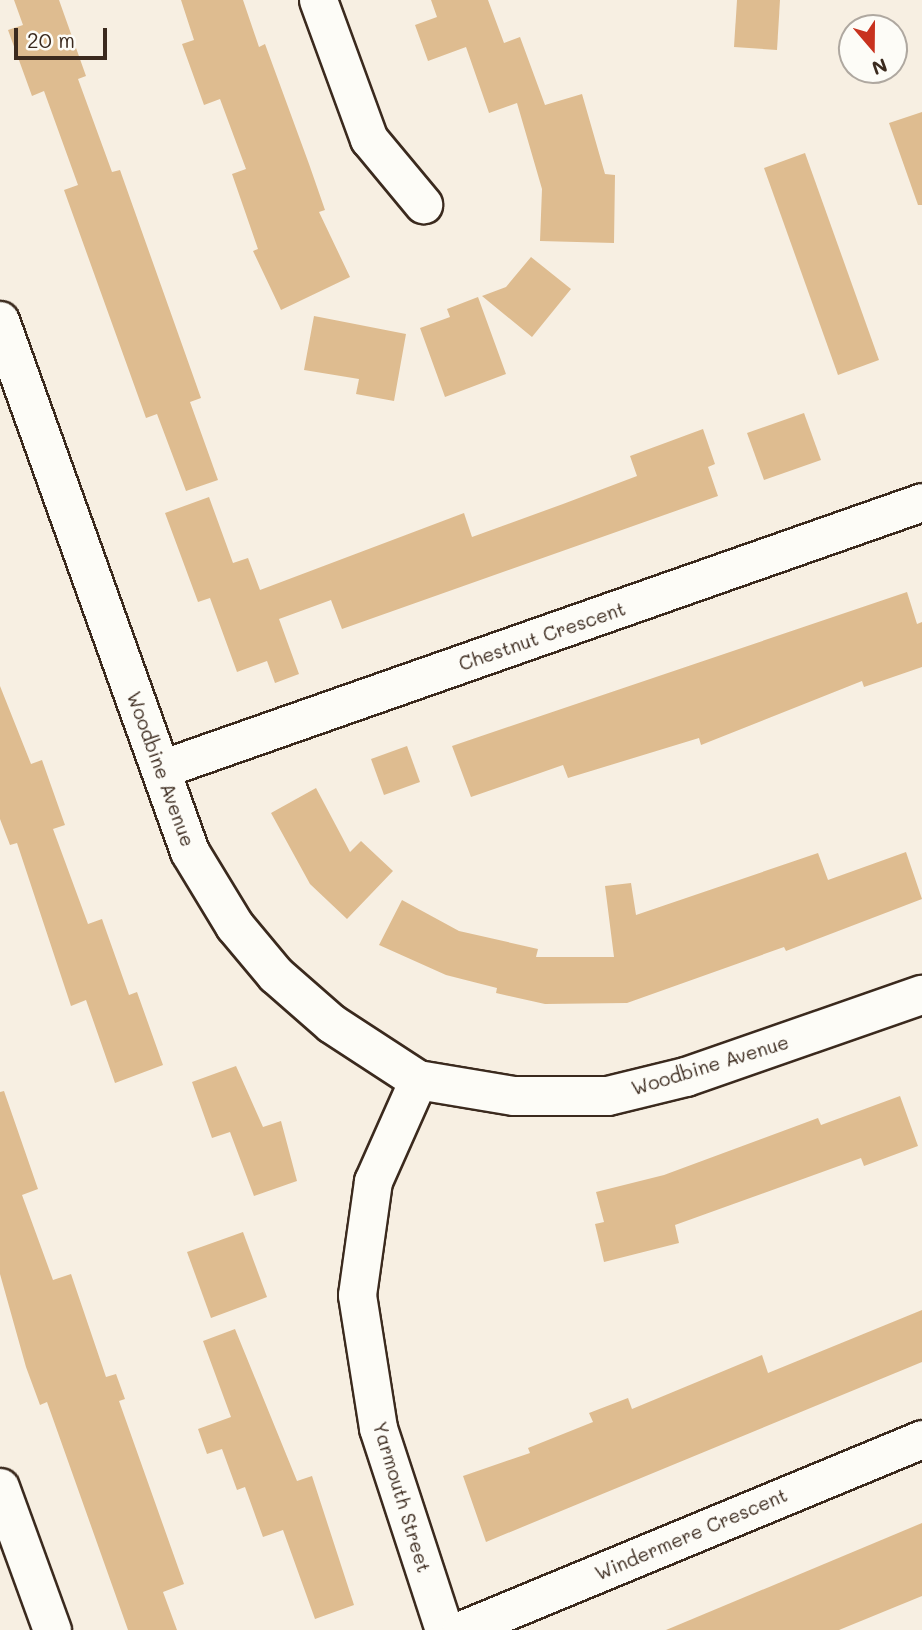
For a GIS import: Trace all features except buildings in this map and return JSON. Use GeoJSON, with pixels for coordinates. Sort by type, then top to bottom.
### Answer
{"type":"FeatureCollection","features":[{"type":"Feature","properties":{"kind":"street"},"geometry":{"type":"LineString","coordinates":[[318,0],[369,139],[423,204]]}},
{"type":"Feature","properties":{"kind":"street","name":"Woodbine Avenue"},"geometry":{"type":"LineString","coordinates":[[0,321],[190,852],[251,945],[276,975],[332,1024],[418,1080],[514,1096],[608,1096],[686,1077],[922,995]]}},
{"type":"Feature","properties":{"kind":"street","name":"Chestnut Crescent"},"geometry":{"type":"LineString","coordinates":[[161,769],[922,502]]}},
{"type":"Feature","properties":{"kind":"street","name":"Yarmouth Street"},"geometry":{"type":"LineString","coordinates":[[418,1080],[373,1181],[357,1295],[378,1428],[444,1630]]}},
{"type":"Feature","properties":{"kind":"street","name":"Windermere Crescent"},"geometry":{"type":"LineString","coordinates":[[461,1630],[922,1439]]}},
{"type":"Feature","properties":{"kind":"street"},"geometry":{"type":"LineString","coordinates":[[0,1487],[52,1630]]}}]}
